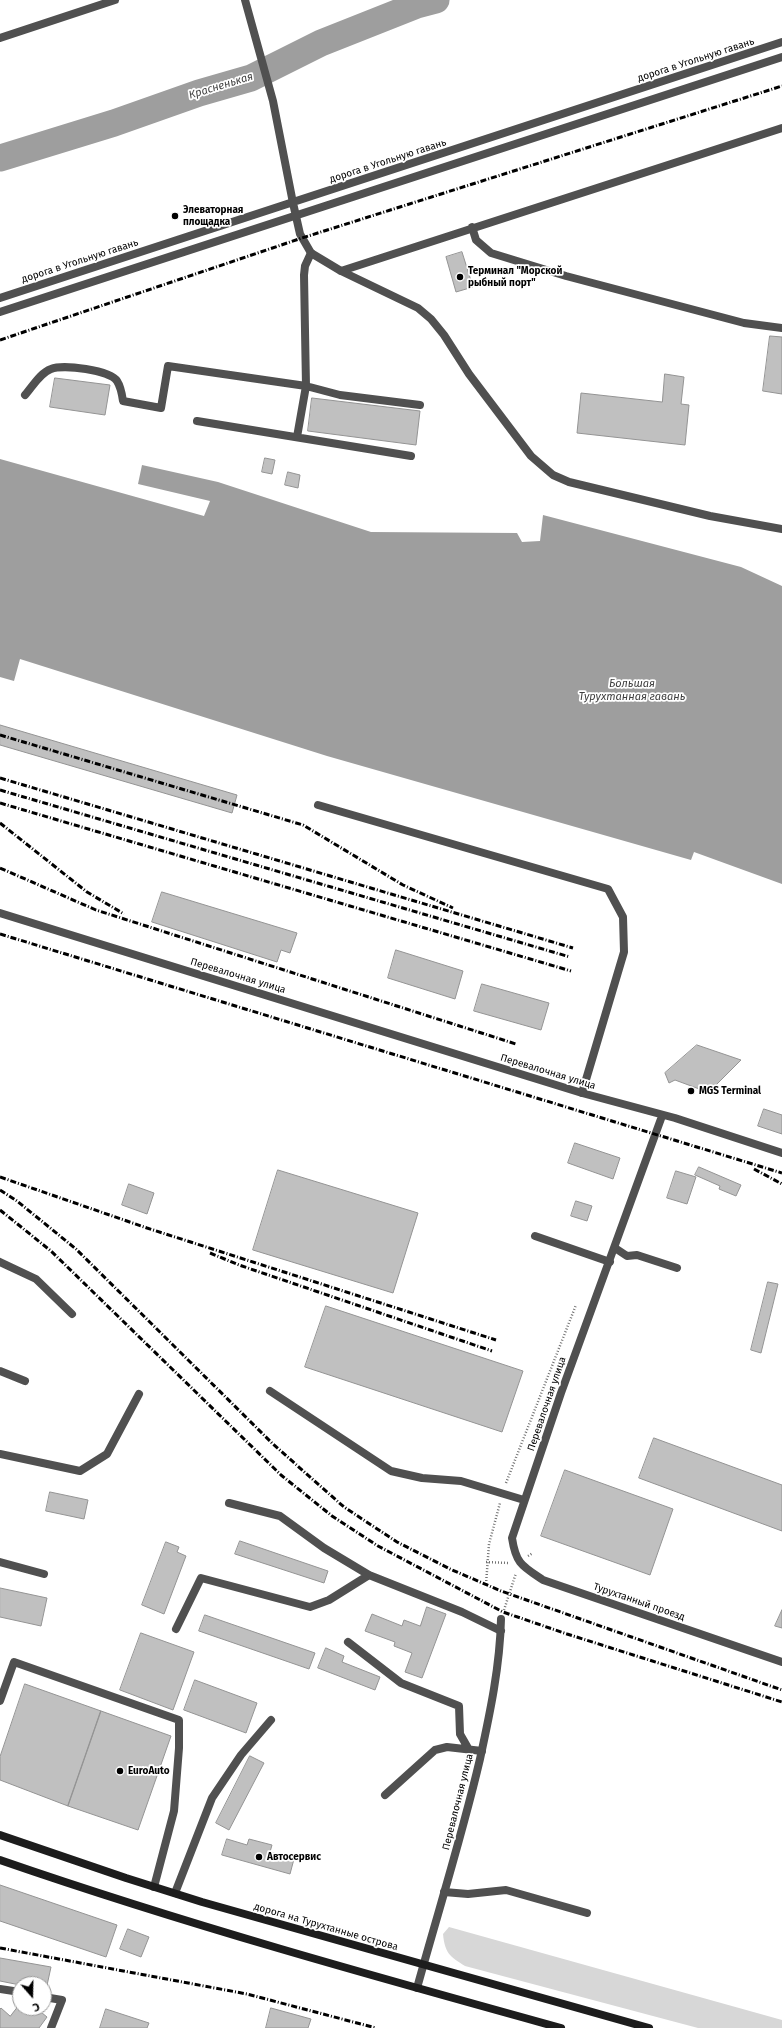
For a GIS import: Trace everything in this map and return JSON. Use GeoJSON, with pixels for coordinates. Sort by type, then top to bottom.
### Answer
{"type":"FeatureCollection","features":[{"type":"Feature","properties":{"kind":"street"},"geometry":{"type":"LineString","coordinates":[[0,38],[115,0]]}},
{"type":"Feature","properties":{"kind":"street"},"geometry":{"type":"LineString","coordinates":[[245,0],[273,101],[300,234],[311,253],[341,271],[418,308],[431,319],[444,335],[469,374],[531,456],[553,475],[569,482],[710,516],[782,529]]}},
{"type":"Feature","properties":{"kind":"street","name":"дорога в Угольную гавань"},"geometry":{"type":"LineString","coordinates":[[0,298],[782,42]]}},
{"type":"Feature","properties":{"kind":"street"},"geometry":{"type":"LineString","coordinates":[[0,312],[296,217],[782,57]]}},
{"type":"Feature","properties":{"kind":"street"},"geometry":{"type":"LineString","coordinates":[[341,271],[472,227],[782,128]]}},
{"type":"Feature","properties":{"kind":"street"},"geometry":{"type":"LineString","coordinates":[[472,227],[476,240],[491,253],[566,276],[744,324],[782,328]]}},
{"type":"Feature","properties":{"kind":"street"},"geometry":{"type":"LineString","coordinates":[[297,437],[306,386],[304,275],[305,266],[311,253]]}},
{"type":"Feature","properties":{"kind":"street"},"geometry":{"type":"LineString","coordinates":[[25,395],[42,374],[52,369],[65,367],[109,374],[116,380],[121,389],[123,401],[161,408],[168,366],[306,386],[340,395],[420,405]]}},
{"type":"Feature","properties":{"kind":"street"},"geometry":{"type":"LineString","coordinates":[[198,422],[411,456]]}},
{"type":"Feature","properties":{"kind":"street"},"geometry":{"type":"LineString","coordinates":[[318,805],[608,889],[623,917],[624,952],[582,1093]]}},
{"type":"Feature","properties":{"kind":"street","name":"Перевалочная улица"},"geometry":{"type":"LineString","coordinates":[[0,913],[582,1093],[662,1116],[561,1393],[524,1500],[512,1538],[514,1553],[519,1563]]}},
{"type":"Feature","properties":{"kind":"street"},"geometry":{"type":"LineString","coordinates":[[662,1116],[782,1153]]}},
{"type":"Feature","properties":{"kind":"street"},"geometry":{"type":"LineString","coordinates":[[535,1236],[610,1262]]}},
{"type":"Feature","properties":{"kind":"street"},"geometry":{"type":"LineString","coordinates":[[615,1248],[627,1256],[637,1255],[678,1268]]}},
{"type":"Feature","properties":{"kind":"street"},"geometry":{"type":"LineString","coordinates":[[0,1262],[36,1278],[72,1314]]}},
{"type":"Feature","properties":{"kind":"street"},"geometry":{"type":"LineString","coordinates":[[0,1371],[25,1381]]}},
{"type":"Feature","properties":{"kind":"street"},"geometry":{"type":"LineString","coordinates":[[270,1391],[391,1471],[422,1478],[461,1481],[524,1500]]}},
{"type":"Feature","properties":{"kind":"street"},"geometry":{"type":"LineString","coordinates":[[0,1454],[80,1471],[107,1454],[139,1394]]}},
{"type":"Feature","properties":{"kind":"street"},"geometry":{"type":"LineString","coordinates":[[229,1503],[280,1516],[324,1548],[369,1575],[462,1612],[500,1631]]}},
{"type":"Feature","properties":{"kind":"street"},"geometry":{"type":"LineString","coordinates":[[0,1562],[44,1574]]}},
{"type":"Feature","properties":{"kind":"street","name":"Турухтанный проезд"},"geometry":{"type":"LineString","coordinates":[[519,1563],[543,1580],[782,1662]]}},
{"type":"Feature","properties":{"kind":"street"},"geometry":{"type":"LineString","coordinates":[[176,1629],[201,1578],[310,1607],[329,1600],[369,1575]]}},
{"type":"Feature","properties":{"kind":"street","name":"Перевалочная улица"},"geometry":{"type":"LineString","coordinates":[[417,1988],[468,1810],[482,1751],[500,1649],[501,1619]]}},
{"type":"Feature","properties":{"kind":"street"},"geometry":{"type":"LineString","coordinates":[[348,1642],[401,1683],[459,1706],[460,1734],[468,1748]]}},
{"type":"Feature","properties":{"kind":"street"},"geometry":{"type":"LineString","coordinates":[[0,1701],[14,1662],[179,1720],[180,1748],[174,1811],[154,1887]]}},
{"type":"Feature","properties":{"kind":"street"},"geometry":{"type":"LineString","coordinates":[[175,1894],[212,1798],[241,1755],[272,1720]]}},
{"type":"Feature","properties":{"kind":"street"},"geometry":{"type":"LineString","coordinates":[[385,1795],[435,1750],[447,1747],[468,1748],[482,1751]]}},
{"type":"Feature","properties":{"kind":"street","name":"дорога на Турухтанные острова"},"geometry":{"type":"LineString","coordinates":[[0,1835],[175,1894],[649,2028]]}},
{"type":"Feature","properties":{"kind":"street"},"geometry":{"type":"LineString","coordinates":[[0,1860],[132,1905],[417,1988],[561,2028]]}},
{"type":"Feature","properties":{"kind":"street"},"geometry":{"type":"LineString","coordinates":[[444,1892],[468,1894],[506,1890],[587,1913]]}},
{"type":"Feature","properties":{"kind":"street"},"geometry":{"type":"LineString","coordinates":[[0,1989],[12,1991]]}},
{"type":"Feature","properties":{"kind":"street"},"geometry":{"type":"LineString","coordinates":[[51,2028],[62,2000],[52,1998]]}},
{"type":"Feature","properties":{"kind":"path"},"geometry":{"type":"LineString","coordinates":[[486,1584],[489,1544],[502,1493],[576,1305]]}},
{"type":"Feature","properties":{"kind":"path"},"geometry":{"type":"LineString","coordinates":[[501,1619],[519,1563]]}},
{"type":"Feature","properties":{"kind":"shaded area"},"geometry":{"type":"Polygon","coordinates":[[[449,1927],[782,2020],[782,2028],[698,2028],[465,1966],[449,1953],[445,1946],[443,1934],[449,1927]]]}},
{"type":"Feature","properties":{"kind":"water","name":"Большая Турухтанная гавань"},"geometry":{"type":"Polygon","coordinates":[[[0,459],[204,516],[210,501],[138,484],[142,465],[218,482],[371,532],[517,533],[522,542],[540,541],[543,515],[741,567],[782,586],[782,884],[694,852],[691,860],[327,756],[20,659],[14,681],[0,677],[0,459]]]}},
{"type":"Feature","properties":{"kind":"building"},"geometry":{"type":"Polygon","coordinates":[[[462,252],[473,287],[456,292],[446,257],[462,252]]]}},
{"type":"Feature","properties":{"kind":"building"},"geometry":{"type":"Polygon","coordinates":[[[770,336],[782,337],[782,394],[763,391],[770,336]]]}},
{"type":"Feature","properties":{"kind":"building"},"geometry":{"type":"Polygon","coordinates":[[[665,374],[684,377],[681,404],[689,405],[685,445],[577,433],[581,393],[662,402],[665,374]]]}},
{"type":"Feature","properties":{"kind":"building"},"geometry":{"type":"Polygon","coordinates":[[[55,378],[110,385],[105,415],[50,407],[55,378]]]}},
{"type":"Feature","properties":{"kind":"building"},"geometry":{"type":"Polygon","coordinates":[[[312,398],[420,411],[416,445],[308,431],[312,398]]]}},
{"type":"Feature","properties":{"kind":"building"},"geometry":{"type":"Polygon","coordinates":[[[265,458],[275,460],[272,474],[262,472],[265,458]]]}},
{"type":"Feature","properties":{"kind":"building"},"geometry":{"type":"Polygon","coordinates":[[[288,472],[300,475],[298,488],[285,485],[288,472]]]}},
{"type":"Feature","properties":{"kind":"building"},"geometry":{"type":"Polygon","coordinates":[[[0,725],[237,795],[232,813],[0,745],[0,725]]]}},
{"type":"Feature","properties":{"kind":"building"},"geometry":{"type":"Polygon","coordinates":[[[162,892],[297,933],[290,953],[281,950],[277,962],[152,922],[162,892]]]}},
{"type":"Feature","properties":{"kind":"building"},"geometry":{"type":"Polygon","coordinates":[[[396,950],[463,971],[455,999],[388,978],[396,950]]]}},
{"type":"Feature","properties":{"kind":"building"},"geometry":{"type":"Polygon","coordinates":[[[482,984],[549,1003],[541,1030],[474,1011],[482,984]]]}},
{"type":"Feature","properties":{"kind":"building"},"geometry":{"type":"Polygon","coordinates":[[[697,1045],[741,1060],[711,1090],[704,1087],[702,1090],[675,1080],[669,1083],[665,1073],[697,1045]]]}},
{"type":"Feature","properties":{"kind":"building"},"geometry":{"type":"Polygon","coordinates":[[[764,1109],[782,1115],[782,1134],[758,1126],[764,1109]]]}},
{"type":"Feature","properties":{"kind":"building"},"geometry":{"type":"Polygon","coordinates":[[[575,1143],[620,1158],[613,1179],[568,1163],[575,1143]]]}},
{"type":"Feature","properties":{"kind":"building"},"geometry":{"type":"Polygon","coordinates":[[[699,1167],[741,1185],[736,1196],[719,1189],[720,1186],[695,1175],[699,1167]]]}},
{"type":"Feature","properties":{"kind":"building"},"geometry":{"type":"Polygon","coordinates":[[[278,1170],[418,1213],[393,1293],[253,1250],[278,1170]]]}},
{"type":"Feature","properties":{"kind":"building"},"geometry":{"type":"Polygon","coordinates":[[[676,1171],[696,1177],[687,1204],[667,1198],[676,1171]]]}},
{"type":"Feature","properties":{"kind":"building"},"geometry":{"type":"Polygon","coordinates":[[[129,1184],[154,1193],[147,1214],[122,1205],[129,1184]]]}},
{"type":"Feature","properties":{"kind":"building"},"geometry":{"type":"Polygon","coordinates":[[[576,1201],[592,1206],[587,1221],[571,1216],[576,1201]]]}},
{"type":"Feature","properties":{"kind":"building"},"geometry":{"type":"Polygon","coordinates":[[[768,1282],[778,1284],[761,1353],[751,1350],[768,1282]]]}},
{"type":"Feature","properties":{"kind":"building"},"geometry":{"type":"Polygon","coordinates":[[[326,1306],[523,1371],[502,1432],[305,1367],[326,1306]]]}},
{"type":"Feature","properties":{"kind":"building"},"geometry":{"type":"Polygon","coordinates":[[[654,1438],[782,1485],[782,1531],[639,1478],[654,1438]]]}},
{"type":"Feature","properties":{"kind":"building"},"geometry":{"type":"Polygon","coordinates":[[[565,1470],[673,1509],[650,1575],[541,1536],[565,1470]]]}},
{"type":"Feature","properties":{"kind":"building"},"geometry":{"type":"Polygon","coordinates":[[[50,1492],[88,1500],[84,1519],[46,1511],[50,1492]]]}},
{"type":"Feature","properties":{"kind":"building"},"geometry":{"type":"Polygon","coordinates":[[[240,1541],[328,1571],[324,1583],[235,1554],[240,1541]]]}},
{"type":"Feature","properties":{"kind":"building"},"geometry":{"type":"Polygon","coordinates":[[[166,1542],[179,1547],[177,1552],[186,1556],[164,1614],[142,1605],[166,1542]]]}},
{"type":"Feature","properties":{"kind":"building"},"geometry":{"type":"Polygon","coordinates":[[[0,1588],[47,1598],[41,1626],[0,1617],[0,1588]]]}},
{"type":"Feature","properties":{"kind":"building"},"geometry":{"type":"Polygon","coordinates":[[[427,1607],[446,1614],[422,1678],[405,1672],[412,1653],[394,1646],[395,1642],[365,1631],[372,1614],[402,1626],[404,1620],[420,1626],[427,1607]]]}},
{"type":"Feature","properties":{"kind":"building"},"geometry":{"type":"Polygon","coordinates":[[[782,1610],[782,1628],[775,1626],[782,1610]]]}},
{"type":"Feature","properties":{"kind":"building"},"geometry":{"type":"Polygon","coordinates":[[[205,1615],[315,1653],[309,1669],[199,1631],[205,1615]]]}},
{"type":"Feature","properties":{"kind":"building"},"geometry":{"type":"Polygon","coordinates":[[[141,1633],[194,1652],[173,1710],[120,1690],[141,1633]]]}},
{"type":"Feature","properties":{"kind":"building"},"geometry":{"type":"Polygon","coordinates":[[[326,1648],[344,1656],[342,1662],[380,1677],[375,1690],[318,1668],[326,1648]]]}},
{"type":"Feature","properties":{"kind":"building"},"geometry":{"type":"Polygon","coordinates":[[[195,1680],[257,1703],[246,1733],[184,1710],[195,1680]]]}},
{"type":"Feature","properties":{"kind":"building"},"geometry":{"type":"Polygon","coordinates":[[[25,1684],[101,1711],[68,1806],[0,1780],[0,1757],[25,1684]]]}},
{"type":"Feature","properties":{"kind":"building","name":"EuroAuto"},"geometry":{"type":"Polygon","coordinates":[[[101,1711],[171,1736],[138,1830],[68,1806],[101,1711]]]}},
{"type":"Feature","properties":{"kind":"building"},"geometry":{"type":"Polygon","coordinates":[[[250,1756],[264,1763],[229,1830],[216,1823],[250,1756]]]}},
{"type":"Feature","properties":{"kind":"building","name":"Автосервис"},"geometry":{"type":"Polygon","coordinates":[[[227,1839],[247,1845],[249,1839],[272,1845],[270,1852],[294,1859],[290,1874],[222,1855],[227,1839]]]}},
{"type":"Feature","properties":{"kind":"building"},"geometry":{"type":"Polygon","coordinates":[[[0,1885],[117,1925],[106,1957],[0,1921],[0,1885]]]}},
{"type":"Feature","properties":{"kind":"building"},"geometry":{"type":"Polygon","coordinates":[[[128,1929],[149,1937],[141,1957],[120,1949],[128,1929]]]}},
{"type":"Feature","properties":{"kind":"building"},"geometry":{"type":"Polygon","coordinates":[[[0,1958],[51,1967],[49,1976],[12,1976],[12,1983],[0,1981],[0,1958]]]}},
{"type":"Feature","properties":{"kind":"building"},"geometry":{"type":"Polygon","coordinates":[[[1,2008],[10,2016],[12,2014],[12,2016],[47,2017],[39,2028],[0,2028],[0,2009],[1,2008]]]}},
{"type":"Feature","properties":{"kind":"building"},"geometry":{"type":"Polygon","coordinates":[[[271,2008],[311,2019],[308,2028],[266,2028],[271,2008]]]}},
{"type":"Feature","properties":{"kind":"building"},"geometry":{"type":"Polygon","coordinates":[[[106,2009],[149,2023],[147,2028],[100,2028],[106,2009]]]}},
{"type":"Feature","properties":{"kind":"waterway","name":"Красненькая"},"geometry":{"type":"LineString","coordinates":[[0,158],[114,123],[199,93],[251,78],[321,43],[417,5],[436,0]]}},
{"type":"Feature","properties":{"kind":"railway"},"geometry":{"type":"LineString","coordinates":[[0,340],[302,238],[782,86]]}},
{"type":"Feature","properties":{"kind":"railway"},"geometry":{"type":"LineString","coordinates":[[0,735],[303,825],[403,885],[453,908]]}},
{"type":"Feature","properties":{"kind":"railway"},"geometry":{"type":"LineString","coordinates":[[0,778],[573,948]]}},
{"type":"Feature","properties":{"kind":"railway"},"geometry":{"type":"LineString","coordinates":[[0,790],[570,957]]}},
{"type":"Feature","properties":{"kind":"railway"},"geometry":{"type":"LineString","coordinates":[[0,803],[571,971]]}},
{"type":"Feature","properties":{"kind":"railway"},"geometry":{"type":"LineString","coordinates":[[0,823],[87,892],[124,914]]}},
{"type":"Feature","properties":{"kind":"railway"},"geometry":{"type":"LineString","coordinates":[[0,868],[96,910],[516,1044]]}},
{"type":"Feature","properties":{"kind":"railway"},"geometry":{"type":"LineString","coordinates":[[0,934],[782,1173]]}},
{"type":"Feature","properties":{"kind":"railway"},"geometry":{"type":"LineString","coordinates":[[754,1169],[782,1184]]}},
{"type":"Feature","properties":{"kind":"railway"},"geometry":{"type":"LineString","coordinates":[[0,1177],[147,1228],[496,1340]]}},
{"type":"Feature","properties":{"kind":"railway"},"geometry":{"type":"LineString","coordinates":[[0,1190],[17,1201],[76,1249],[272,1443],[319,1485],[344,1507],[397,1542],[450,1569],[501,1591],[782,1690]]}},
{"type":"Feature","properties":{"kind":"railway"},"geometry":{"type":"LineString","coordinates":[[0,1210],[51,1251],[281,1475],[332,1516],[378,1546],[503,1612],[567,1634],[782,1702]]}},
{"type":"Feature","properties":{"kind":"railway"},"geometry":{"type":"LineString","coordinates":[[210,1253],[239,1265],[492,1351]]}},
{"type":"Feature","properties":{"kind":"railway"},"geometry":{"type":"LineString","coordinates":[[0,1948],[247,1994],[376,2028]]}},
{"type":"Feature","properties":{"kind":"place","name":"Элеваторная площадка"},"geometry":{"type":"Point","coordinates":[175,216]}},
{"type":"Feature","properties":{"kind":"place","name":"Терминал \"Морской рыбный порт\""},"geometry":{"type":"Point","coordinates":[460,277]}},
{"type":"Feature","properties":{"kind":"place","name":"MGS Terminal"},"geometry":{"type":"Point","coordinates":[691,1091]}},
{"type":"Feature","properties":{"kind":"place","name":"EuroAuto"},"geometry":{"type":"Point","coordinates":[120,1771]}},
{"type":"Feature","properties":{"kind":"place","name":"Автосервис"},"geometry":{"type":"Point","coordinates":[259,1857]}}]}
